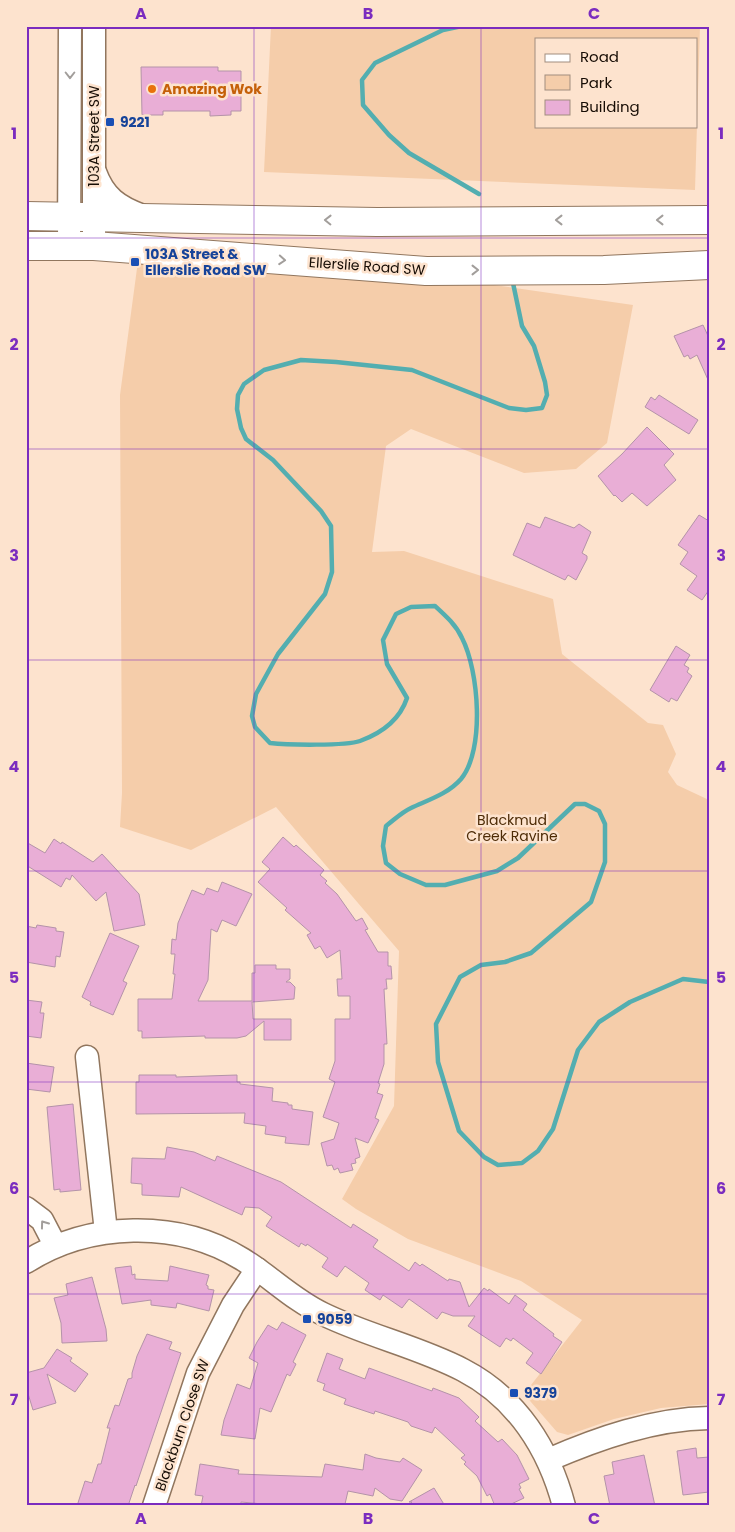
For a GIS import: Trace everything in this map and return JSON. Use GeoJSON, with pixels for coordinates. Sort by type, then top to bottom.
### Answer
{"type":"FeatureCollection","features":[{"type":"Feature","properties":{"kind":"main road"},"geometry":{"type":"LineString","coordinates":[[26,216],[144,216],[377,222],[709,220]]}},
{"type":"Feature","properties":{"kind":"main road","name":"Ellerslie Road SW"},"geometry":{"type":"LineString","coordinates":[[26,246],[82,246],[426,270],[604,270],[671,265],[709,265]]}},
{"type":"Feature","properties":{"kind":"main road"},"geometry":{"type":"LineString","coordinates":[[671,265],[709,258]]}},
{"type":"Feature","properties":{"kind":"street","name":"103A Street SW"},"geometry":{"type":"LineString","coordinates":[[70,26],[82,215],[82,246]]}},
{"type":"Feature","properties":{"kind":"street","name":"103A Street SW"},"geometry":{"type":"LineString","coordinates":[[82,215],[94,169],[94,26]]}},
{"type":"Feature","properties":{"kind":"street"},"geometry":{"type":"LineString","coordinates":[[94,169],[104,192],[114,203],[144,216]]}},
{"type":"Feature","properties":{"kind":"street"},"geometry":{"type":"LineString","coordinates":[[87,1057],[106,1232]]}},
{"type":"Feature","properties":{"kind":"street"},"geometry":{"type":"LineString","coordinates":[[26,1208],[42,1220],[55,1246]]}},
{"type":"Feature","properties":{"kind":"street"},"geometry":{"type":"LineString","coordinates":[[26,1262],[55,1246],[106,1232],[152,1231],[191,1237],[221,1248],[257,1269],[291,1295],[319,1313],[464,1370],[483,1383],[525,1422],[548,1460],[564,1506]]}},
{"type":"Feature","properties":{"kind":"street","name":"Blackburn Close SW"},"geometry":{"type":"LineString","coordinates":[[154,1506],[198,1372],[233,1304],[257,1269]]}},
{"type":"Feature","properties":{"kind":"street"},"geometry":{"type":"LineString","coordinates":[[548,1460],[591,1442],[631,1430],[682,1420],[709,1418]]}},
{"type":"Feature","properties":{"kind":"green space"},"geometry":{"type":"Polygon","coordinates":[[[271,26],[700,26],[698,92],[698,38],[535,38],[535,128],[697,128],[695,190],[264,172],[271,26]]]}},
{"type":"Feature","properties":{"kind":"green space","name":"Blackmud Creek Ravine"},"geometry":{"type":"Polygon","coordinates":[[[138,261],[439,277],[633,305],[607,443],[576,469],[524,473],[411,429],[386,446],[372,552],[404,551],[553,599],[562,654],[648,723],[663,725],[676,754],[668,772],[677,785],[709,800],[709,1404],[661,1408],[614,1419],[568,1435],[557,1432],[524,1394],[582,1320],[521,1281],[408,1239],[342,1199],[394,1106],[399,951],[276,807],[191,850],[120,827],[122,793],[120,395],[138,261]]]}},
{"type":"Feature","properties":{"kind":"building"},"geometry":{"type":"Polygon","coordinates":[[[141,67],[218,67],[218,71],[241,71],[241,111],[231,111],[231,115],[210,116],[210,111],[163,111],[163,115],[142,115],[141,67]]]}},
{"type":"Feature","properties":{"kind":"building"},"geometry":{"type":"Polygon","coordinates":[[[703,325],[709,338],[709,382],[697,355],[690,359],[688,355],[684,357],[674,336],[703,325]]]}},
{"type":"Feature","properties":{"kind":"building"},"geometry":{"type":"Polygon","coordinates":[[[659,395],[698,420],[689,434],[645,407],[651,397],[655,400],[659,395]]]}},
{"type":"Feature","properties":{"kind":"building"},"geometry":{"type":"Polygon","coordinates":[[[647,427],[674,454],[664,465],[676,480],[647,506],[632,493],[622,502],[614,496],[598,476],[647,427]]]}},
{"type":"Feature","properties":{"kind":"building"},"geometry":{"type":"Polygon","coordinates":[[[699,515],[709,521],[709,590],[702,600],[687,590],[697,576],[680,564],[688,552],[678,545],[699,515]]]}},
{"type":"Feature","properties":{"kind":"building"},"geometry":{"type":"Polygon","coordinates":[[[545,517],[574,528],[579,524],[591,532],[582,553],[587,556],[587,559],[576,580],[568,575],[565,580],[513,555],[527,523],[540,528],[545,517]]]}},
{"type":"Feature","properties":{"kind":"building"},"geometry":{"type":"Polygon","coordinates":[[[676,646],[690,655],[684,665],[689,668],[687,672],[692,676],[677,701],[671,698],[669,702],[650,690],[676,646]]]}},
{"type":"Feature","properties":{"kind":"building"},"geometry":{"type":"Polygon","coordinates":[[[283,837],[294,847],[296,845],[324,870],[320,875],[327,881],[325,883],[337,894],[356,921],[362,918],[368,929],[365,930],[378,952],[388,952],[388,966],[391,966],[392,979],[386,979],[387,989],[384,989],[387,1044],[384,1044],[384,1064],[378,1083],[380,1084],[377,1093],[383,1095],[375,1118],[379,1120],[368,1143],[355,1138],[360,1157],[355,1159],[356,1163],[351,1164],[353,1170],[340,1173],[338,1168],[334,1170],[332,1165],[327,1166],[321,1143],[334,1139],[339,1123],[323,1117],[335,1082],[329,1079],[335,1061],[335,1019],[350,1019],[350,996],[338,996],[337,979],[342,979],[340,950],[327,958],[320,946],[315,949],[307,935],[311,933],[258,882],[270,869],[262,862],[283,837]]]}},
{"type":"Feature","properties":{"kind":"building"},"geometry":{"type":"Polygon","coordinates":[[[54,839],[93,862],[102,854],[139,894],[145,925],[114,931],[106,892],[96,901],[72,875],[70,880],[66,878],[61,887],[26,865],[26,842],[45,853],[54,839]]]}},
{"type":"Feature","properties":{"kind":"building"},"geometry":{"type":"Polygon","coordinates":[[[222,882],[252,894],[236,926],[222,920],[217,932],[211,929],[208,980],[198,1001],[252,1001],[252,973],[255,973],[255,965],[276,965],[276,969],[290,969],[290,979],[286,982],[290,982],[295,987],[294,999],[252,1002],[253,1019],[291,1019],[291,1040],[264,1040],[264,1021],[246,1036],[237,1038],[205,1038],[205,1036],[142,1038],[142,1031],[138,1031],[138,999],[172,999],[175,954],[171,954],[172,939],[176,940],[178,923],[192,890],[204,895],[207,888],[218,892],[222,882]]]}},
{"type":"Feature","properties":{"kind":"building"},"geometry":{"type":"Polygon","coordinates":[[[37,925],[56,928],[56,931],[64,932],[60,957],[56,956],[55,967],[26,962],[26,926],[36,928],[37,925]]]}},
{"type":"Feature","properties":{"kind":"building"},"geometry":{"type":"Polygon","coordinates":[[[110,933],[139,946],[123,981],[127,983],[113,1015],[90,1005],[91,1002],[82,997],[110,933]]]}},
{"type":"Feature","properties":{"kind":"building"},"geometry":{"type":"Polygon","coordinates":[[[26,1000],[42,1002],[40,1013],[44,1013],[41,1038],[26,1036],[26,1000]]]}},
{"type":"Feature","properties":{"kind":"building"},"geometry":{"type":"Polygon","coordinates":[[[26,1063],[54,1067],[50,1092],[26,1089],[26,1063]]]}},
{"type":"Feature","properties":{"kind":"building"},"geometry":{"type":"Polygon","coordinates":[[[139,1075],[176,1075],[176,1077],[237,1075],[237,1082],[240,1082],[240,1084],[273,1088],[272,1101],[288,1103],[288,1105],[292,1105],[292,1109],[313,1112],[309,1145],[285,1143],[286,1137],[265,1134],[266,1126],[244,1123],[245,1113],[136,1114],[136,1082],[139,1082],[139,1075]]]}},
{"type":"Feature","properties":{"kind":"building"},"geometry":{"type":"Polygon","coordinates":[[[73,1104],[81,1190],[60,1192],[60,1189],[54,1190],[47,1107],[73,1104]]]}},
{"type":"Feature","properties":{"kind":"building"},"geometry":{"type":"Polygon","coordinates":[[[167,1147],[194,1152],[215,1161],[217,1156],[281,1182],[351,1228],[353,1224],[378,1240],[373,1247],[409,1271],[415,1262],[420,1266],[422,1264],[448,1281],[449,1279],[460,1282],[469,1307],[484,1288],[488,1291],[489,1289],[509,1304],[515,1295],[527,1304],[523,1310],[562,1342],[541,1374],[526,1363],[533,1353],[513,1338],[511,1341],[506,1338],[500,1347],[468,1326],[475,1316],[453,1316],[442,1312],[437,1319],[409,1299],[402,1308],[383,1295],[380,1300],[365,1290],[369,1283],[345,1266],[337,1277],[322,1267],[328,1258],[307,1244],[306,1246],[301,1243],[299,1247],[266,1226],[272,1217],[259,1208],[245,1207],[242,1215],[181,1187],[179,1197],[142,1195],[142,1184],[131,1183],[132,1158],[165,1159],[167,1147]]]}},
{"type":"Feature","properties":{"kind":"building"},"geometry":{"type":"Polygon","coordinates":[[[131,1266],[132,1275],[135,1274],[135,1279],[168,1281],[170,1266],[209,1275],[206,1285],[208,1289],[214,1290],[209,1311],[177,1303],[176,1308],[151,1305],[151,1300],[122,1304],[115,1268],[131,1266]]]}},
{"type":"Feature","properties":{"kind":"building"},"geometry":{"type":"Polygon","coordinates":[[[92,1277],[106,1329],[107,1341],[62,1343],[61,1323],[54,1298],[68,1295],[66,1284],[92,1277]]]}},
{"type":"Feature","properties":{"kind":"building"},"geometry":{"type":"Polygon","coordinates":[[[282,1322],[306,1335],[293,1362],[296,1364],[290,1376],[287,1374],[271,1412],[260,1408],[255,1439],[221,1435],[224,1420],[237,1384],[250,1389],[258,1363],[249,1358],[257,1342],[268,1325],[277,1330],[282,1322]]]}},
{"type":"Feature","properties":{"kind":"building"},"geometry":{"type":"Polygon","coordinates":[[[147,1334],[172,1342],[169,1349],[181,1353],[128,1506],[77,1506],[85,1481],[92,1483],[98,1464],[101,1464],[110,1428],[107,1428],[115,1405],[119,1406],[128,1379],[132,1378],[137,1356],[147,1334]]]}},
{"type":"Feature","properties":{"kind":"building"},"geometry":{"type":"Polygon","coordinates":[[[57,1349],[72,1358],[70,1361],[88,1374],[75,1392],[47,1374],[56,1403],[33,1410],[26,1387],[26,1373],[44,1368],[57,1349]]]}},
{"type":"Feature","properties":{"kind":"building"},"geometry":{"type":"Polygon","coordinates":[[[327,1353],[343,1359],[339,1369],[365,1379],[369,1368],[432,1391],[433,1388],[459,1398],[479,1417],[475,1421],[498,1442],[502,1439],[517,1455],[529,1479],[519,1484],[521,1488],[519,1489],[524,1498],[507,1506],[495,1506],[490,1494],[487,1496],[477,1476],[464,1464],[466,1462],[461,1458],[465,1455],[435,1427],[432,1433],[411,1426],[408,1422],[375,1411],[374,1414],[344,1404],[346,1399],[323,1390],[325,1384],[317,1381],[327,1353]]]}},
{"type":"Feature","properties":{"kind":"building"},"geometry":{"type":"Polygon","coordinates":[[[696,1448],[697,1458],[709,1457],[709,1492],[683,1495],[677,1451],[696,1448]]]}},
{"type":"Feature","properties":{"kind":"building"},"geometry":{"type":"Polygon","coordinates":[[[365,1454],[400,1462],[403,1458],[422,1470],[402,1501],[390,1499],[375,1488],[373,1496],[348,1491],[345,1504],[338,1506],[263,1506],[263,1504],[241,1502],[241,1506],[201,1506],[203,1496],[195,1495],[200,1464],[239,1470],[238,1474],[322,1477],[325,1464],[363,1470],[365,1454]]]}},
{"type":"Feature","properties":{"kind":"building"},"geometry":{"type":"Polygon","coordinates":[[[644,1455],[655,1506],[610,1506],[604,1476],[614,1474],[612,1462],[644,1455]]]}},
{"type":"Feature","properties":{"kind":"building"},"geometry":{"type":"Polygon","coordinates":[[[434,1488],[445,1506],[407,1506],[412,1502],[409,1502],[434,1488]]]}},
{"type":"Feature","properties":{"kind":"waterway"},"geometry":{"type":"LineString","coordinates":[[462,26],[443,30],[375,63],[362,80],[363,105],[389,135],[409,153],[479,194]]}},
{"type":"Feature","properties":{"kind":"waterway"},"geometry":{"type":"LineString","coordinates":[[513,283],[522,326],[534,346],[545,382],[547,395],[542,408],[526,410],[509,408],[412,370],[336,362],[301,360],[264,370],[244,384],[238,395],[237,409],[241,428],[246,439],[273,460],[321,511],[331,526],[332,572],[325,594],[278,654],[256,694],[252,716],[255,727],[270,743],[302,745],[353,743],[376,734],[395,719],[407,698],[387,664],[383,640],[396,614],[411,607],[435,606],[457,629],[468,652],[477,710],[474,749],[469,766],[456,784],[438,796],[401,814],[386,826],[383,846],[386,863],[400,874],[426,885],[445,885],[497,871],[518,858],[575,804],[585,804],[599,811],[605,824],[605,862],[591,902],[531,953],[505,962],[481,965],[460,977],[436,1024],[438,1062],[459,1131],[484,1157],[498,1165],[522,1163],[538,1151],[553,1129],[578,1050],[599,1022],[630,1002],[683,979],[709,982]]}},
{"type":"Feature","properties":{"kind":"place","name":"Amazing Wok"},"geometry":{"type":"Point","coordinates":[152,89]}},
{"type":"Feature","properties":{"kind":"place","name":"9221"},"geometry":{"type":"Point","coordinates":[110,122]}},
{"type":"Feature","properties":{"kind":"place","name":"103A Street & Ellerslie Road SW"},"geometry":{"type":"Point","coordinates":[135,262]}},
{"type":"Feature","properties":{"kind":"place","name":"9059"},"geometry":{"type":"Point","coordinates":[307,1319]}},
{"type":"Feature","properties":{"kind":"place","name":"9379"},"geometry":{"type":"Point","coordinates":[514,1393]}}]}
